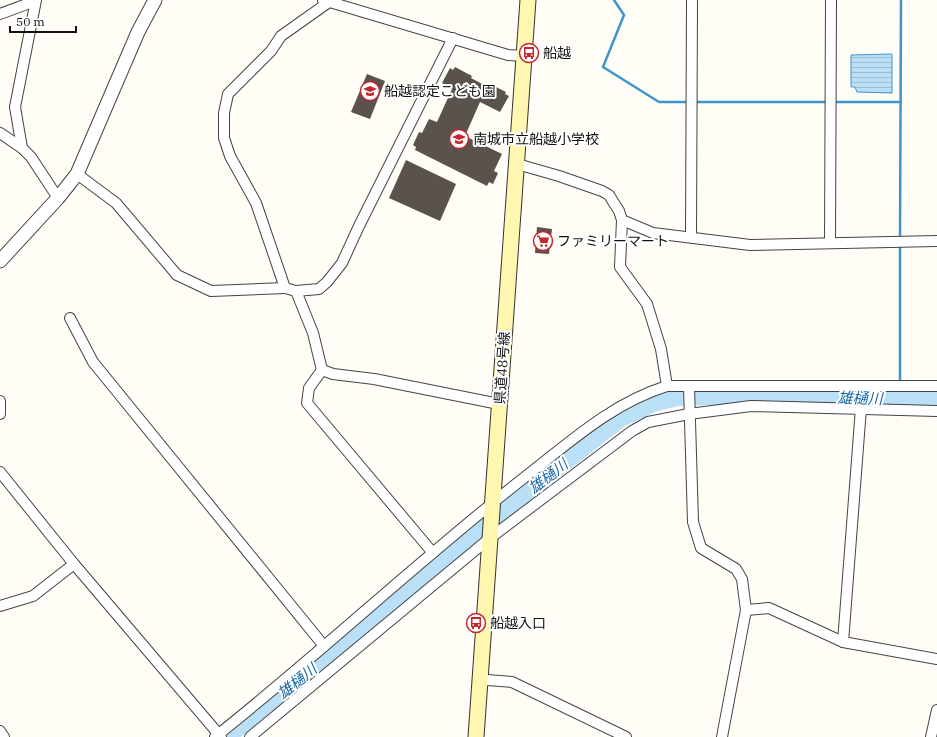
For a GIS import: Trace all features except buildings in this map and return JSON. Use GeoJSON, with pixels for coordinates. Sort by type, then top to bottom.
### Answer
{"type":"FeatureCollection","features":[{"type":"Feature","properties":{"kind":"main road","name":"県道48号線"},"geometry":{"type":"LineString","coordinates":[[476,737],[528,0]]}},
{"type":"Feature","properties":{"kind":"street"},"geometry":{"type":"LineString","coordinates":[[0,14],[35,0]]}},
{"type":"Feature","properties":{"kind":"street"},"geometry":{"type":"LineString","coordinates":[[22,148],[15,107],[35,0]]}},
{"type":"Feature","properties":{"kind":"street"},"geometry":{"type":"LineString","coordinates":[[0,261],[58,198],[77,174],[138,32],[155,0]]}},
{"type":"Feature","properties":{"kind":"street"},"geometry":{"type":"LineString","coordinates":[[691,237],[692,0]]}},
{"type":"Feature","properties":{"kind":"street"},"geometry":{"type":"LineString","coordinates":[[830,0],[830,242]]}},
{"type":"Feature","properties":{"kind":"street"},"geometry":{"type":"LineString","coordinates":[[285,288],[256,203],[230,156],[224,138],[224,113],[228,94],[271,51],[281,36],[326,1],[508,54],[524,56]]}},
{"type":"Feature","properties":{"kind":"street"},"geometry":{"type":"LineString","coordinates":[[77,174],[116,203],[177,275],[211,291],[285,288],[296,291],[319,289],[327,282],[342,263],[453,38]]}},
{"type":"Feature","properties":{"kind":"street"},"geometry":{"type":"LineString","coordinates":[[0,133],[22,148],[31,157],[58,198]]}},
{"type":"Feature","properties":{"kind":"street"},"geometry":{"type":"LineString","coordinates":[[517,164],[602,191],[609,195],[619,211],[622,220],[620,267],[647,304],[661,349],[666,386]]}},
{"type":"Feature","properties":{"kind":"street"},"geometry":{"type":"LineString","coordinates":[[622,220],[653,233],[750,245],[830,242],[937,241]]}},
{"type":"Feature","properties":{"kind":"street"},"geometry":{"type":"LineString","coordinates":[[296,291],[313,333],[322,370],[309,388],[307,403],[433,553]]}},
{"type":"Feature","properties":{"kind":"street"},"geometry":{"type":"LineString","coordinates":[[70,318],[93,362],[324,646]]}},
{"type":"Feature","properties":{"kind":"street"},"geometry":{"type":"LineString","coordinates":[[322,370],[333,374],[374,379],[499,404]]}},
{"type":"Feature","properties":{"kind":"street"},"geometry":{"type":"LineString","coordinates":[[0,472],[74,564],[219,736],[433,553],[588,428],[624,403],[645,393],[666,386],[937,386]]}},
{"type":"Feature","properties":{"kind":"street"},"geometry":{"type":"LineString","coordinates":[[689,386],[693,522],[701,548],[736,569],[742,579],[746,610],[722,737]]}},
{"type":"Feature","properties":{"kind":"street"},"geometry":{"type":"LineString","coordinates":[[0,401],[0,414]]}},
{"type":"Feature","properties":{"kind":"street"},"geometry":{"type":"LineString","coordinates":[[250,737],[490,535],[632,431],[648,422],[689,414],[751,406],[937,411]]}},
{"type":"Feature","properties":{"kind":"street"},"geometry":{"type":"LineString","coordinates":[[843,642],[861,408]]}},
{"type":"Feature","properties":{"kind":"street"},"geometry":{"type":"LineString","coordinates":[[0,606],[33,596],[74,564]]}},
{"type":"Feature","properties":{"kind":"street"},"geometry":{"type":"LineString","coordinates":[[746,610],[769,608],[843,642],[937,659]]}},
{"type":"Feature","properties":{"kind":"street"},"geometry":{"type":"LineString","coordinates":[[480,681],[487,680],[512,682],[626,737]]}},
{"type":"Feature","properties":{"kind":"street"},"geometry":{"type":"LineString","coordinates":[[931,737],[937,710]]}},
{"type":"Feature","properties":{"kind":"street"},"geometry":{"type":"LineString","coordinates":[[0,731],[4,737]]}},
{"type":"Feature","properties":{"kind":"water"},"geometry":{"type":"Polygon","coordinates":[[[892,54],[892,93],[857,92],[855,87],[851,87],[851,55],[892,54]]]}},
{"type":"Feature","properties":{"kind":"waterway"},"geometry":{"type":"LineString","coordinates":[[614,0],[624,15],[603,67],[659,102],[690,102]]}},
{"type":"Feature","properties":{"kind":"waterway"},"geometry":{"type":"LineString","coordinates":[[900,239],[901,0]]}},
{"type":"Feature","properties":{"kind":"waterway"},"geometry":{"type":"LineString","coordinates":[[695,102],[828,102]]}},
{"type":"Feature","properties":{"kind":"waterway"},"geometry":{"type":"LineString","coordinates":[[833,102],[901,102]]}},
{"type":"Feature","properties":{"kind":"waterway"},"geometry":{"type":"LineString","coordinates":[[900,244],[900,383]]}},
{"type":"Feature","properties":{"kind":"waterway"},"geometry":{"type":"LineString","coordinates":[[900,388],[900,399]]}},
{"type":"Feature","properties":{"kind":"waterway","name":"雄樋川"},"geometry":{"type":"LineString","coordinates":[[228,737],[510,506],[621,419],[653,404],[678,398],[745,396],[937,400]]}},
{"type":"Feature","properties":{"kind":"place","name":"船越"},"geometry":{"type":"Point","coordinates":[529,53]}},
{"type":"Feature","properties":{"kind":"place","name":"船越認定こども園"},"geometry":{"type":"Point","coordinates":[370,91]}},
{"type":"Feature","properties":{"kind":"place","name":"南城市立船越小学校"},"geometry":{"type":"Point","coordinates":[459,139]}},
{"type":"Feature","properties":{"kind":"place","name":"ファミリーマート"},"geometry":{"type":"Point","coordinates":[543,241]}},
{"type":"Feature","properties":{"kind":"place","name":"船越入口"},"geometry":{"type":"Point","coordinates":[476,623]}}]}
